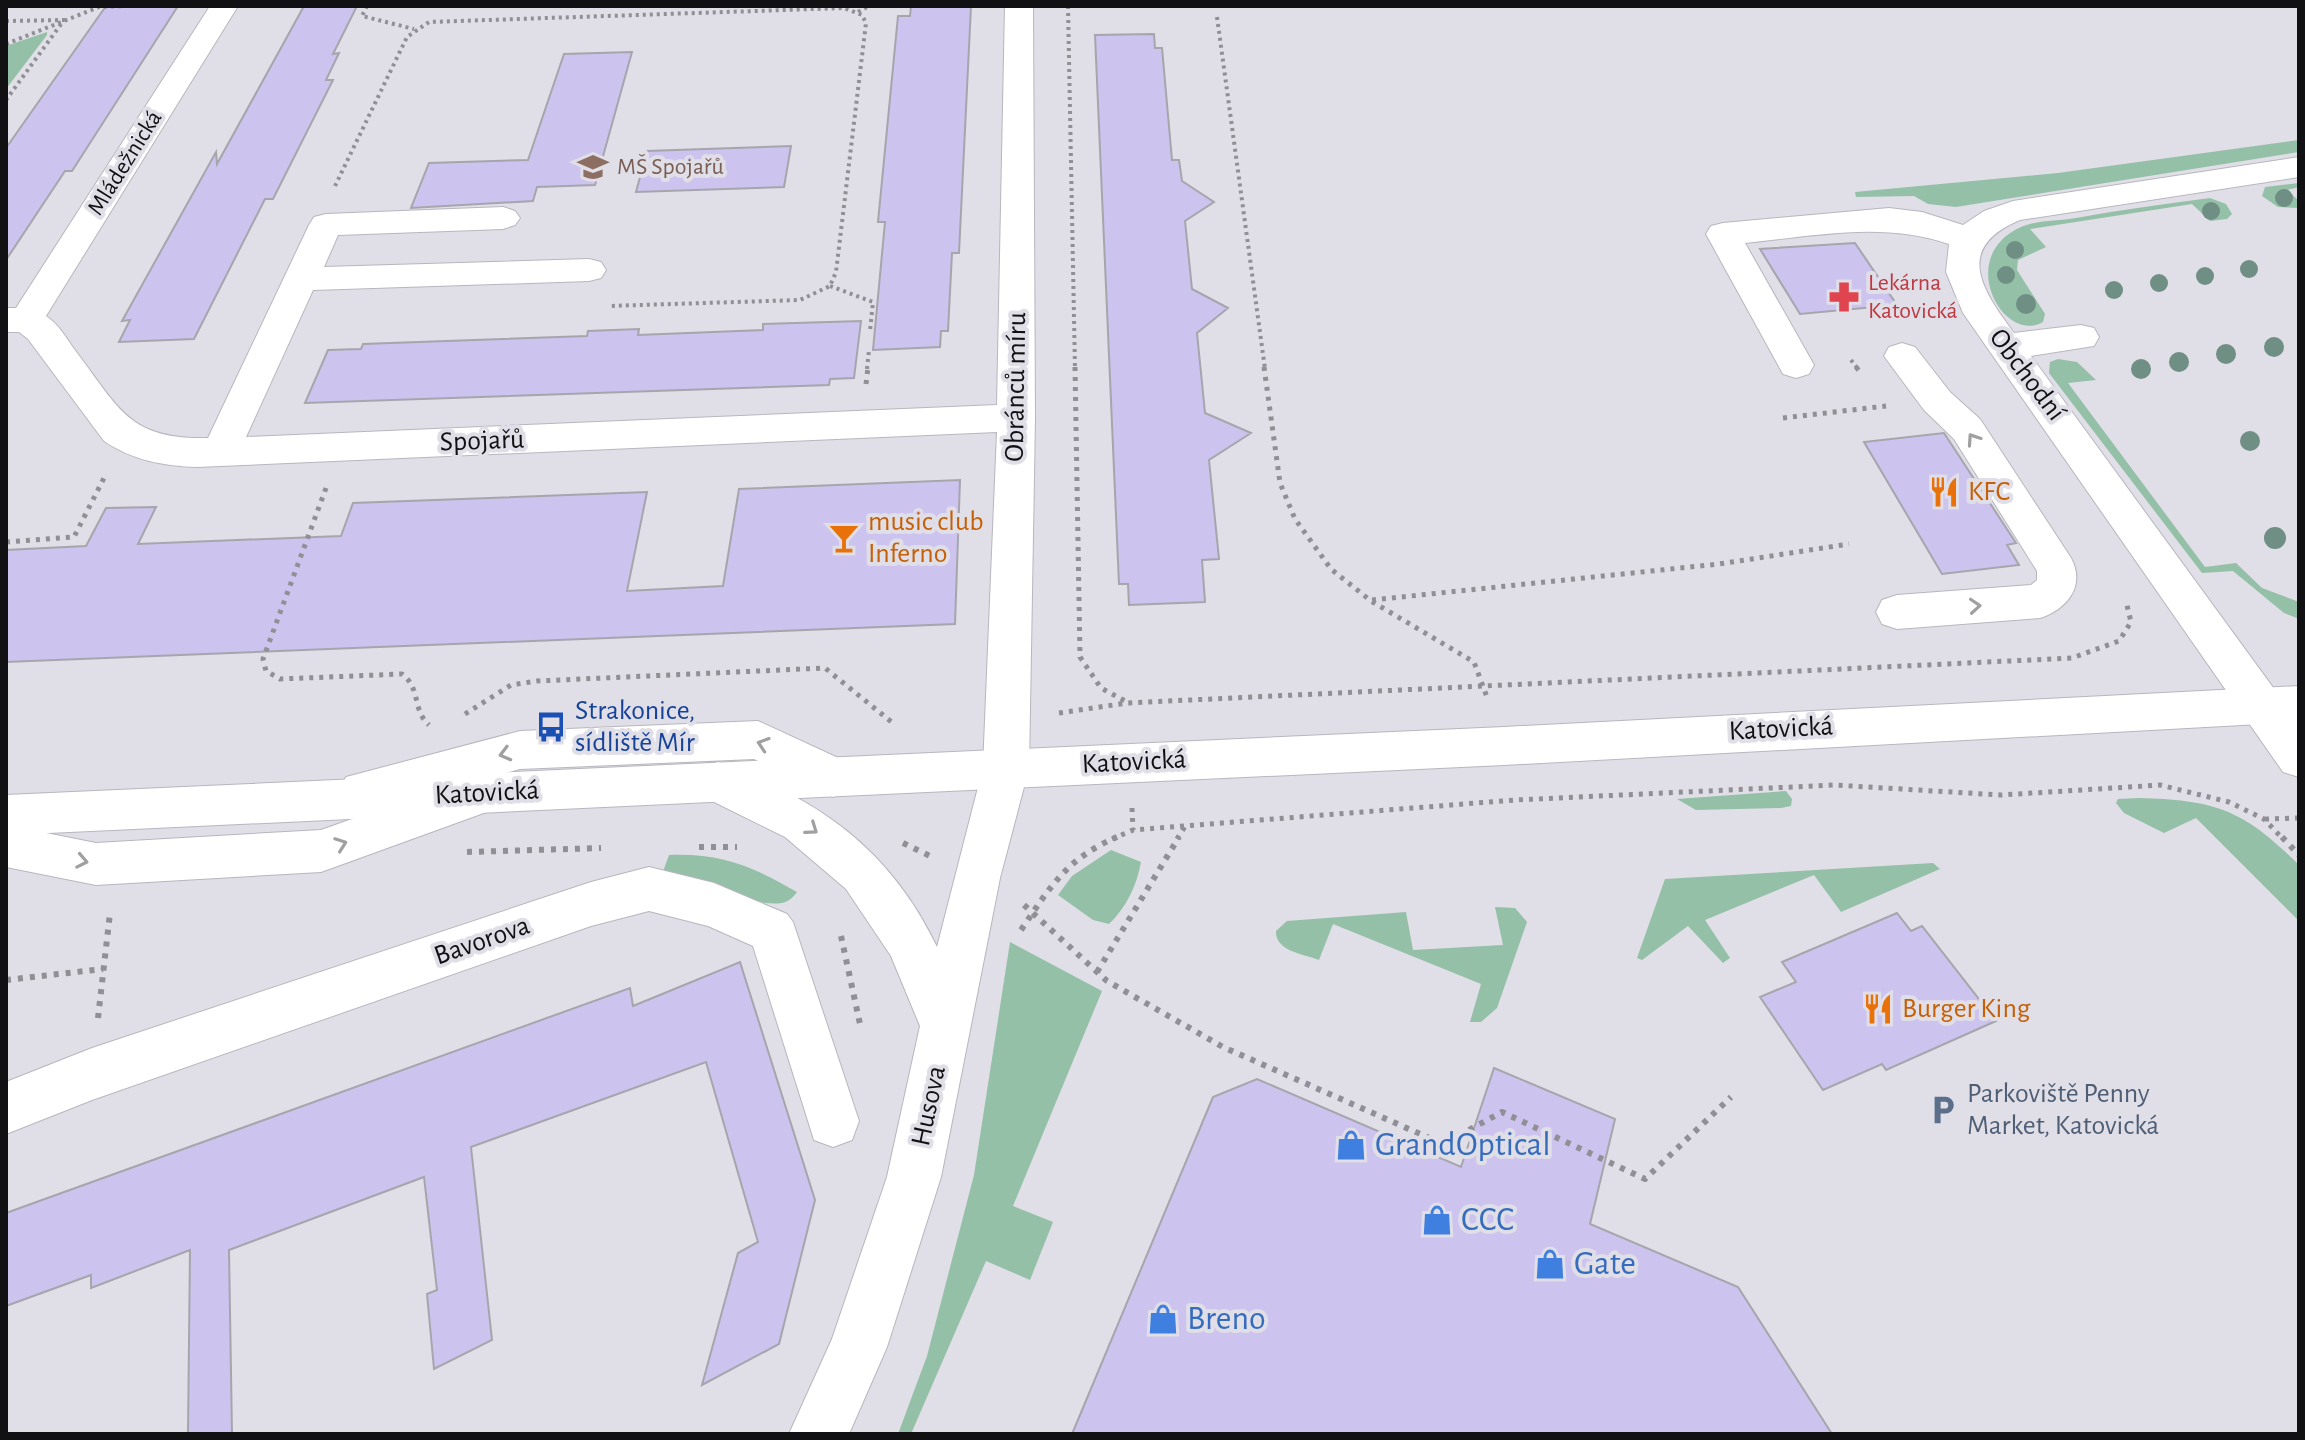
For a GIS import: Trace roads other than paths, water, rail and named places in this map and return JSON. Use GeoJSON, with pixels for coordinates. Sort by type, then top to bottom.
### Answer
{"type":"FeatureCollection","features":[{"type":"Feature","properties":{"kind":"street","name":"Mládežnická"},"geometry":{"type":"LineString","coordinates":[[16,320],[224,6]]}},
{"type":"Feature","properties":{"kind":"street","name":"Obránců míru"},"geometry":{"type":"LineString","coordinates":[[1006,768],[1016,418],[1019,6]]}},
{"type":"Feature","properties":{"kind":"street"},"geometry":{"type":"LineString","coordinates":[[1796,365],[1723,234],[1889,219],[1922,223],[1968,239],[1993,218],[2013,211],[2299,167]]}},
{"type":"Feature","properties":{"kind":"street"},"geometry":{"type":"LineString","coordinates":[[221,451],[326,225],[503,218]]}},
{"type":"Feature","properties":{"kind":"street","name":"Obchodní"},"geometry":{"type":"LineString","coordinates":[[1968,239],[1961,256],[1966,288],[2005,347],[2178,589],[2280,705]]}},
{"type":"Feature","properties":{"kind":"street"},"geometry":{"type":"LineString","coordinates":[[301,279],[589,270]]}},
{"type":"Feature","properties":{"kind":"street","name":"Spojařů"},"geometry":{"type":"LineString","coordinates":[[16,320],[52,342],[117,431],[142,446],[172,451],[341,448],[1016,418]]}},
{"type":"Feature","properties":{"kind":"street"},"geometry":{"type":"LineString","coordinates":[[2005,347],[2081,337]]}},
{"type":"Feature","properties":{"kind":"street"},"geometry":{"type":"LineString","coordinates":[[1897,612],[2040,601],[2054,592],[2058,582],[2057,569],[1967,429],[1937,401],[1902,356]]}},
{"type":"Feature","properties":{"kind":"street"},"geometry":{"type":"LineString","coordinates":[[2280,705],[2299,758]]}},
{"type":"Feature","properties":{"kind":"street","name":"Katovická"},"geometry":{"type":"LineString","coordinates":[[6,815],[1504,746],[2280,705]]}},
{"type":"Feature","properties":{"kind":"street"},"geometry":{"type":"LineString","coordinates":[[323,801],[520,750],[758,740],[833,777]]}},
{"type":"Feature","properties":{"kind":"street","name":"Husova"},"geometry":{"type":"LineString","coordinates":[[819,1434],[858,1347],[914,1177],[976,878],[1006,768]]}},
{"type":"Feature","properties":{"kind":"street"},"geometry":{"type":"LineString","coordinates":[[718,782],[768,802],[792,816],[815,830],[856,865],[894,910],[924,964],[945,1028]]}},
{"type":"Feature","properties":{"kind":"street"},"geometry":{"type":"LineString","coordinates":[[6,846],[96,864],[321,851],[482,794]]}},
{"type":"Feature","properties":{"kind":"street","name":"Bavorova"},"geometry":{"type":"LineString","coordinates":[[6,1108],[92,1074],[591,904],[649,889],[714,905],[770,930],[776,938],[833,1121]]}},
{"type":"Feature","properties":{"kind":"place","name":"MŠ Spojařů"},"geometry":{"type":"Point","coordinates":[593,167]}},
{"type":"Feature","properties":{"kind":"place","name":"Lekárna Katovická"},"geometry":{"type":"Point","coordinates":[1844,297]}},
{"type":"Feature","properties":{"kind":"place","name":"KFC"},"geometry":{"type":"Point","coordinates":[1944,492]}},
{"type":"Feature","properties":{"kind":"place","name":"music club Inferno"},"geometry":{"type":"Point","coordinates":[844,538]}},
{"type":"Feature","properties":{"kind":"place","name":"Strakonice, sídliště Mír"},"geometry":{"type":"Point","coordinates":[551,727]}},
{"type":"Feature","properties":{"kind":"place","name":"Burger King"},"geometry":{"type":"Point","coordinates":[1878,1009]}},
{"type":"Feature","properties":{"kind":"place","name":"Parkoviště Penny Market, Katovická"},"geometry":{"type":"Point","coordinates":[1943,1110]}},
{"type":"Feature","properties":{"kind":"place","name":"GrandOptical"},"geometry":{"type":"Point","coordinates":[1351,1145]}},
{"type":"Feature","properties":{"kind":"place","name":"CCC"},"geometry":{"type":"Point","coordinates":[1437,1220]}},
{"type":"Feature","properties":{"kind":"place","name":"Gate"},"geometry":{"type":"Point","coordinates":[1550,1264]}},
{"type":"Feature","properties":{"kind":"place","name":"Breno"},"geometry":{"type":"Point","coordinates":[1163,1319]}}]}
